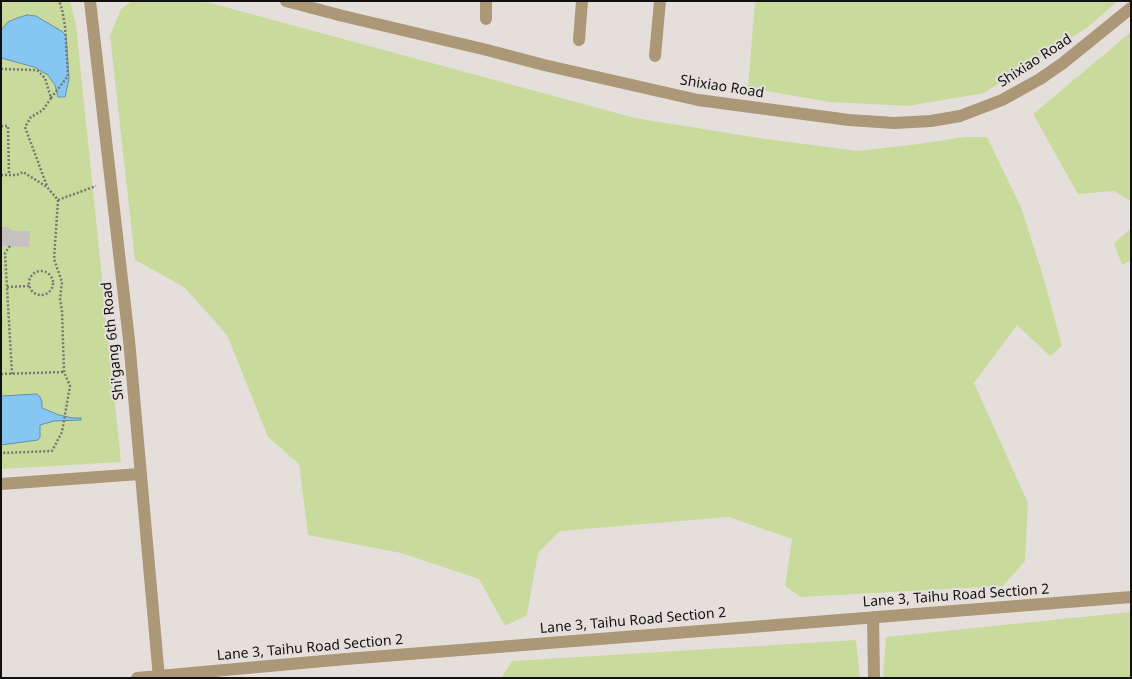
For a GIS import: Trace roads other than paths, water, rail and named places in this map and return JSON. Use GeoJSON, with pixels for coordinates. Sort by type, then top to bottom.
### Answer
{"type":"FeatureCollection","features":[{"type":"Feature","properties":{"kind":"street","name":"Shi'gang 6th Road"},"geometry":{"type":"LineString","coordinates":[[90,1],[129,340],[159,677]]}},
{"type":"Feature","properties":{"kind":"street","name":"Shixiao Road"},"geometry":{"type":"LineString","coordinates":[[286,1],[544,65],[698,100],[849,120],[894,123],[931,121],[960,116],[1002,100],[1040,79],[1063,63],[1131,8]]}},
{"type":"Feature","properties":{"kind":"street"},"geometry":{"type":"LineString","coordinates":[[486,1],[486,19]]}},
{"type":"Feature","properties":{"kind":"street"},"geometry":{"type":"LineString","coordinates":[[579,40],[582,1]]}},
{"type":"Feature","properties":{"kind":"street"},"geometry":{"type":"LineString","coordinates":[[655,56],[660,1]]}},
{"type":"Feature","properties":{"kind":"street"},"geometry":{"type":"LineString","coordinates":[[1,484],[140,474]]}},
{"type":"Feature","properties":{"kind":"street","name":"Lane 3, Taihu Road Section 2"},"geometry":{"type":"LineString","coordinates":[[137,678],[346,659],[1131,597]]}},
{"type":"Feature","properties":{"kind":"street"},"geometry":{"type":"LineString","coordinates":[[874,617],[874,678]]}},
{"type":"Feature","properties":{"kind":"water"},"geometry":{"type":"Polygon","coordinates":[[[27,15],[36,16],[63,32],[66,36],[69,79],[65,97],[58,97],[55,85],[48,75],[34,67],[1,58],[1,30],[8,22],[27,15]]]}},
{"type":"Feature","properties":{"kind":"water"},"geometry":{"type":"Polygon","coordinates":[[[37,394],[42,402],[42,408],[59,415],[81,418],[81,420],[54,421],[40,425],[40,437],[38,440],[1,445],[1,396],[37,394]]]}}]}
